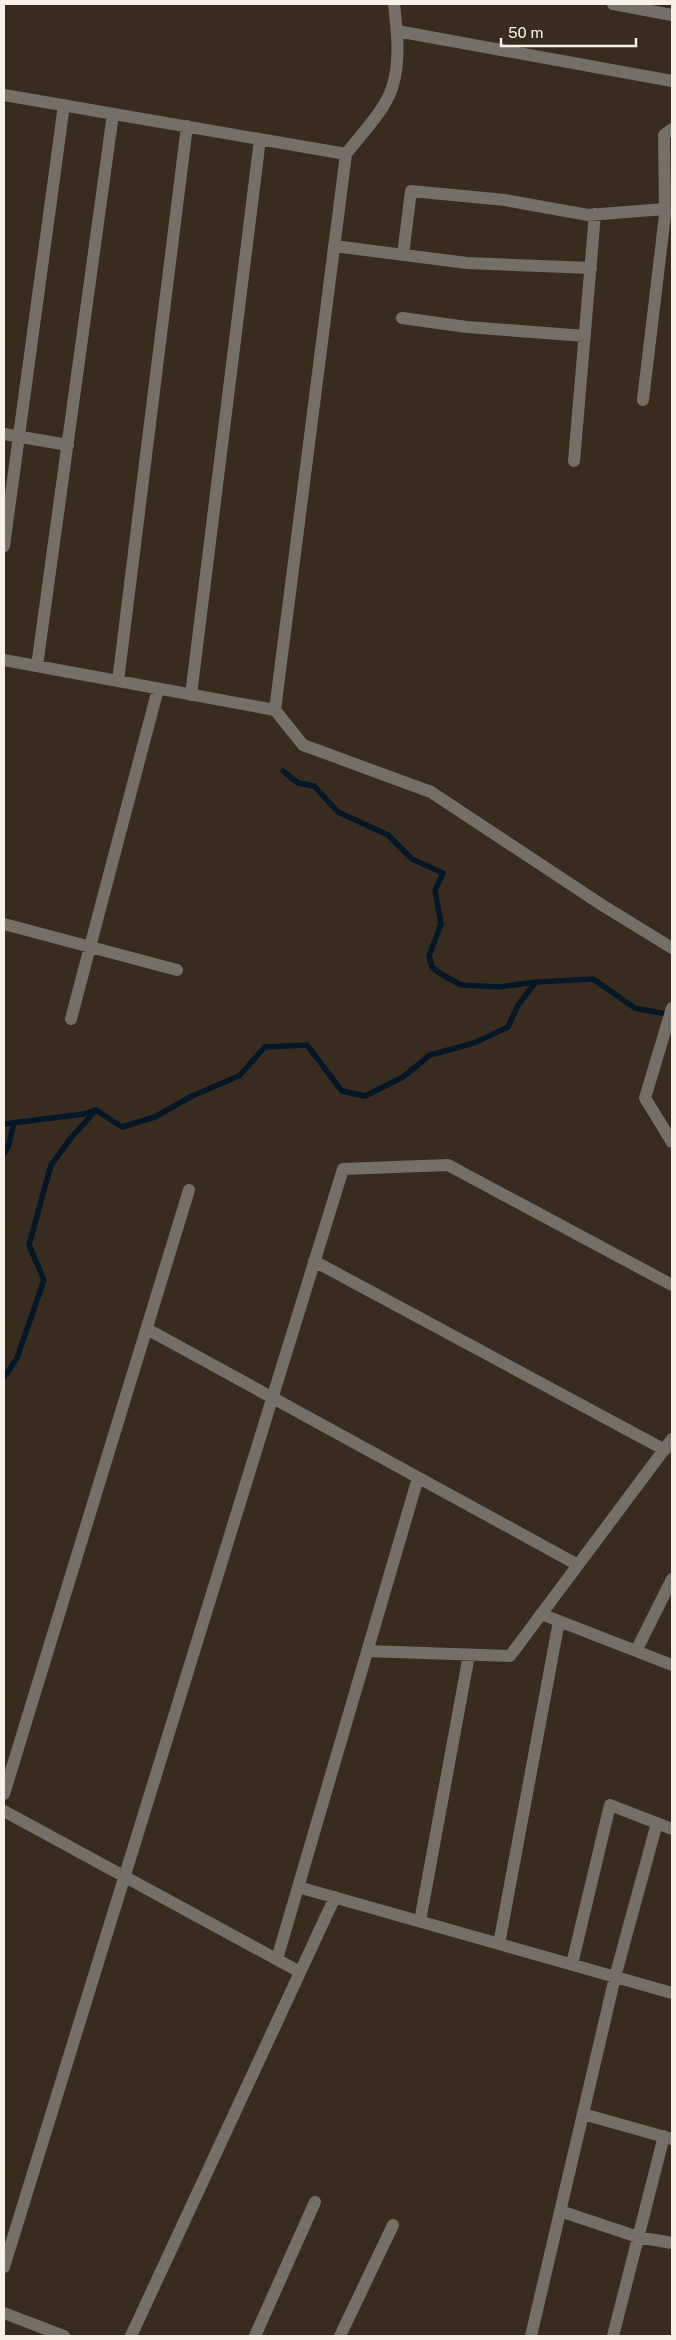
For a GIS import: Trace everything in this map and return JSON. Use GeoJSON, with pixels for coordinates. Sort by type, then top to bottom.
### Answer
{"type":"FeatureCollection","features":[{"type":"Feature","properties":{"kind":"street"},"geometry":{"type":"LineString","coordinates":[[275,710],[346,154],[377,115],[392,88],[398,44],[394,4]]}},
{"type":"Feature","properties":{"kind":"street"},"geometry":{"type":"LineString","coordinates":[[613,4],[672,15]]}},
{"type":"Feature","properties":{"kind":"street"},"geometry":{"type":"LineString","coordinates":[[397,32],[672,81]]}},
{"type":"Feature","properties":{"kind":"street"},"geometry":{"type":"LineString","coordinates":[[4,95],[346,154]]}},
{"type":"Feature","properties":{"kind":"street"},"geometry":{"type":"LineString","coordinates":[[4,546],[6,515],[19,437],[64,105]]}},
{"type":"Feature","properties":{"kind":"street"},"geometry":{"type":"LineString","coordinates":[[37,666],[112,114]]}},
{"type":"Feature","properties":{"kind":"street"},"geometry":{"type":"LineString","coordinates":[[118,681],[187,126]]}},
{"type":"Feature","properties":{"kind":"street"},"geometry":{"type":"LineString","coordinates":[[643,400],[665,209],[664,135],[672,129]]}},
{"type":"Feature","properties":{"kind":"street"},"geometry":{"type":"LineString","coordinates":[[191,695],[260,139]]}},
{"type":"Feature","properties":{"kind":"street"},"geometry":{"type":"LineString","coordinates":[[403,255],[412,191],[505,200],[588,215],[665,209]]}},
{"type":"Feature","properties":{"kind":"street"},"geometry":{"type":"LineString","coordinates":[[574,461],[596,214]]}},
{"type":"Feature","properties":{"kind":"street"},"geometry":{"type":"LineString","coordinates":[[334,246],[467,264],[591,268]]}},
{"type":"Feature","properties":{"kind":"street"},"geometry":{"type":"LineString","coordinates":[[402,318],[467,327],[585,336]]}},
{"type":"Feature","properties":{"kind":"street"},"geometry":{"type":"LineString","coordinates":[[4,434],[68,445]]}},
{"type":"Feature","properties":{"kind":"street"},"geometry":{"type":"LineString","coordinates":[[4,660],[275,710],[303,745],[431,792],[602,905],[672,948]]}},
{"type":"Feature","properties":{"kind":"street"},"geometry":{"type":"LineString","coordinates":[[71,1019],[158,688]]}},
{"type":"Feature","properties":{"kind":"street"},"geometry":{"type":"LineString","coordinates":[[4,924],[177,970]]}},
{"type":"Feature","properties":{"kind":"street"},"geometry":{"type":"LineString","coordinates":[[672,1008],[645,1098],[667,1128],[672,1142]]}},
{"type":"Feature","properties":{"kind":"street"},"geometry":{"type":"LineString","coordinates":[[4,2266],[343,1169],[448,1165],[672,1285]]}},
{"type":"Feature","properties":{"kind":"street"},"geometry":{"type":"LineString","coordinates":[[4,1794],[190,1190]]}},
{"type":"Feature","properties":{"kind":"street"},"geometry":{"type":"LineString","coordinates":[[314,1261],[668,1444],[510,1656],[367,1651]]}},
{"type":"Feature","properties":{"kind":"street"},"geometry":{"type":"LineString","coordinates":[[147,1329],[578,1565]]}},
{"type":"Feature","properties":{"kind":"street"},"geometry":{"type":"LineString","coordinates":[[276,1959],[418,1478]]}},
{"type":"Feature","properties":{"kind":"street"},"geometry":{"type":"LineString","coordinates":[[636,1651],[672,1579]]}},
{"type":"Feature","properties":{"kind":"street"},"geometry":{"type":"LineString","coordinates":[[541,1614],[672,1665]]}},
{"type":"Feature","properties":{"kind":"street"},"geometry":{"type":"LineString","coordinates":[[499,1944],[560,1621]]}},
{"type":"Feature","properties":{"kind":"street"},"geometry":{"type":"LineString","coordinates":[[420,1921],[469,1655]]}},
{"type":"Feature","properties":{"kind":"street"},"geometry":{"type":"LineString","coordinates":[[572,1964],[610,1806],[672,1829]]}},
{"type":"Feature","properties":{"kind":"street"},"geometry":{"type":"LineString","coordinates":[[4,1810],[300,1972]]}},
{"type":"Feature","properties":{"kind":"street"},"geometry":{"type":"LineString","coordinates":[[531,2336],[615,1977],[657,1823]]}},
{"type":"Feature","properties":{"kind":"street"},"geometry":{"type":"LineString","coordinates":[[298,1887],[672,1993]]}},
{"type":"Feature","properties":{"kind":"street"},"geometry":{"type":"LineString","coordinates":[[131,2336],[335,1897]]}},
{"type":"Feature","properties":{"kind":"street"},"geometry":{"type":"LineString","coordinates":[[583,2114],[668,2138],[638,2236],[612,2336]]}},
{"type":"Feature","properties":{"kind":"street"},"geometry":{"type":"LineString","coordinates":[[255,2336],[316,2202]]}},
{"type":"Feature","properties":{"kind":"street"},"geometry":{"type":"LineString","coordinates":[[560,2212],[638,2236],[672,2243]]}},
{"type":"Feature","properties":{"kind":"street"},"geometry":{"type":"LineString","coordinates":[[340,2336],[393,2225]]}},
{"type":"Feature","properties":{"kind":"street"},"geometry":{"type":"LineString","coordinates":[[4,2313],[64,2336]]}},
{"type":"Feature","properties":{"kind":"waterway"},"geometry":{"type":"LineString","coordinates":[[283,771],[298,783],[314,786],[338,812],[388,835],[412,859],[443,873],[435,890],[441,924],[429,956],[432,967],[441,974],[461,985],[499,987],[536,982],[593,979],[635,1008],[671,1015]]}},
{"type":"Feature","properties":{"kind":"waterway"},"geometry":{"type":"LineString","coordinates":[[4,1124],[84,1114],[96,1110],[122,1127],[155,1117],[192,1096],[239,1076],[265,1047],[307,1045],[342,1091],[365,1096],[403,1077],[430,1055],[474,1043],[508,1027],[518,1005],[536,982]]}},
{"type":"Feature","properties":{"kind":"waterway"},"geometry":{"type":"LineString","coordinates":[[5,1376],[17,1358],[44,1280],[29,1245],[51,1165],[71,1138],[95,1111]]}},
{"type":"Feature","properties":{"kind":"waterway"},"geometry":{"type":"LineString","coordinates":[[4,1154],[8,1147],[14,1123]]}}]}
